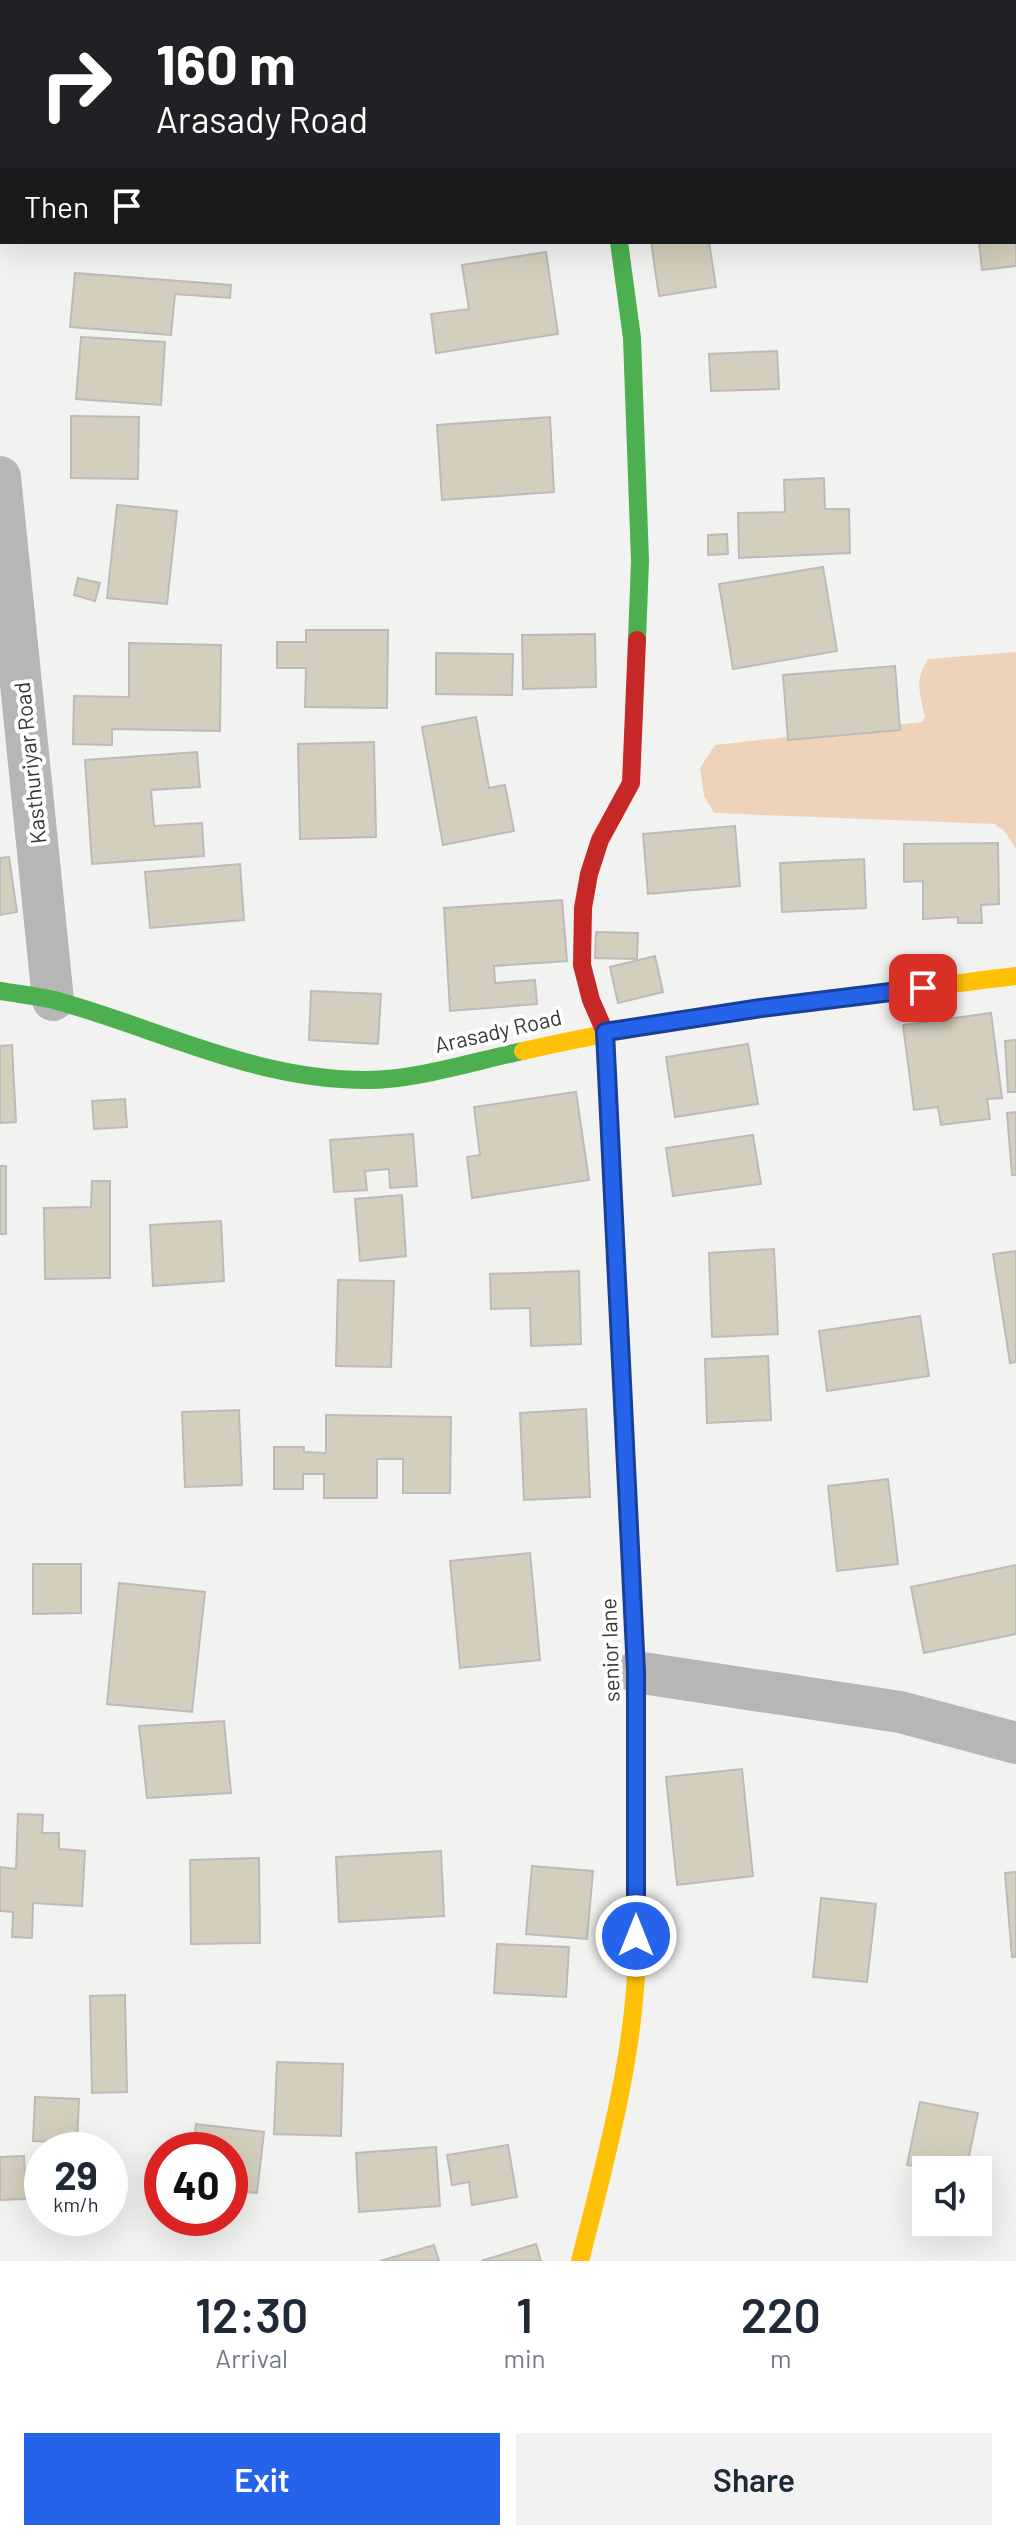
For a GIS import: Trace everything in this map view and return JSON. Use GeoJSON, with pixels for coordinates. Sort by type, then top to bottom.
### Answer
{"type":"FeatureCollection","features":[{"type":"Feature","properties":{"kind":"street","name":"senior lane"},"geometry":{"type":"LineString","coordinates":[[580,2261],[610,2142],[637,1989],[636,1672],[605,1032],[591,1000],[582,965],[583,908],[589,874],[600,840],[631,783],[640,561],[632,338],[619,244]]}},
{"type":"Feature","properties":{"kind":"street","name":"Kasthuriyar Road"},"geometry":{"type":"LineString","coordinates":[[0,477],[53,1000]]}},
{"type":"Feature","properties":{"kind":"street","name":"Arasady Road"},"geometry":{"type":"LineString","coordinates":[[0,991],[53,1000],[231,1060],[302,1076],[369,1080],[428,1072],[605,1032],[761,1008],[1016,976]]}},
{"type":"Feature","properties":{"kind":"street"},"geometry":{"type":"LineString","coordinates":[[636,1672],[900,1712],[1016,1743]]}},
{"type":"Feature","properties":{"kind":"shaded area"},"geometry":{"type":"Polygon","coordinates":[[[1016,652],[1016,849],[1005,832],[995,824],[714,813],[704,796],[700,768],[715,745],[922,722],[925,717],[920,681],[928,659],[1016,652]]]}},
{"type":"Feature","properties":{"kind":"building"},"geometry":{"type":"Polygon","coordinates":[[[651,244],[709,244],[716,287],[659,296],[651,244]]]}},
{"type":"Feature","properties":{"kind":"building"},"geometry":{"type":"Polygon","coordinates":[[[979,244],[1016,244],[1016,266],[982,270],[979,244]]]}},
{"type":"Feature","properties":{"kind":"building"},"geometry":{"type":"Polygon","coordinates":[[[546,252],[558,334],[436,353],[431,314],[469,309],[462,265],[546,252]]]}},
{"type":"Feature","properties":{"kind":"building"},"geometry":{"type":"Polygon","coordinates":[[[75,273],[231,285],[230,298],[175,294],[171,335],[70,327],[75,273]]]}},
{"type":"Feature","properties":{"kind":"building"},"geometry":{"type":"Polygon","coordinates":[[[81,337],[165,342],[161,405],[76,399],[81,337]]]}},
{"type":"Feature","properties":{"kind":"building"},"geometry":{"type":"Polygon","coordinates":[[[777,351],[779,389],[711,391],[709,354],[777,351]]]}},
{"type":"Feature","properties":{"kind":"building"},"geometry":{"type":"Polygon","coordinates":[[[71,416],[139,417],[138,479],[71,478],[71,416]]]}},
{"type":"Feature","properties":{"kind":"building"},"geometry":{"type":"Polygon","coordinates":[[[550,417],[554,492],[442,500],[437,425],[550,417]]]}},
{"type":"Feature","properties":{"kind":"building"},"geometry":{"type":"Polygon","coordinates":[[[824,478],[825,509],[849,509],[850,553],[739,558],[738,513],[785,512],[784,480],[824,478]]]}},
{"type":"Feature","properties":{"kind":"building"},"geometry":{"type":"Polygon","coordinates":[[[117,505],[177,511],[167,604],[107,598],[117,505]]]}},
{"type":"Feature","properties":{"kind":"building"},"geometry":{"type":"Polygon","coordinates":[[[727,534],[728,554],[708,555],[708,535],[727,534]]]}},
{"type":"Feature","properties":{"kind":"building"},"geometry":{"type":"Polygon","coordinates":[[[823,567],[837,651],[733,669],[719,584],[823,567]]]}},
{"type":"Feature","properties":{"kind":"building"},"geometry":{"type":"Polygon","coordinates":[[[78,578],[100,583],[95,601],[74,595],[78,578]]]}},
{"type":"Feature","properties":{"kind":"building"},"geometry":{"type":"Polygon","coordinates":[[[306,630],[388,630],[387,708],[305,707],[306,668],[277,668],[277,642],[306,642],[306,630]]]}},
{"type":"Feature","properties":{"kind":"building"},"geometry":{"type":"Polygon","coordinates":[[[595,634],[596,687],[523,689],[522,635],[595,634]]]}},
{"type":"Feature","properties":{"kind":"building"},"geometry":{"type":"Polygon","coordinates":[[[129,643],[221,645],[220,731],[112,729],[112,745],[73,744],[74,696],[129,697],[129,643]]]}},
{"type":"Feature","properties":{"kind":"building"},"geometry":{"type":"Polygon","coordinates":[[[436,653],[513,654],[512,695],[436,694],[436,653]]]}},
{"type":"Feature","properties":{"kind":"building"},"geometry":{"type":"Polygon","coordinates":[[[895,666],[900,730],[788,740],[783,675],[895,666]]]}},
{"type":"Feature","properties":{"kind":"building"},"geometry":{"type":"Polygon","coordinates":[[[476,717],[489,788],[505,785],[514,831],[443,845],[422,727],[476,717]]]}},
{"type":"Feature","properties":{"kind":"building"},"geometry":{"type":"Polygon","coordinates":[[[374,742],[376,837],[300,839],[298,744],[374,742]]]}},
{"type":"Feature","properties":{"kind":"building"},"geometry":{"type":"Polygon","coordinates":[[[197,752],[200,787],[151,790],[154,826],[202,823],[204,856],[92,864],[85,760],[197,752]]]}},
{"type":"Feature","properties":{"kind":"building"},"geometry":{"type":"Polygon","coordinates":[[[735,826],[740,886],[648,894],[643,834],[735,826]]]}},
{"type":"Feature","properties":{"kind":"building"},"geometry":{"type":"Polygon","coordinates":[[[998,843],[999,904],[981,905],[982,923],[958,923],[958,917],[923,919],[923,881],[904,882],[904,844],[998,843]]]}},
{"type":"Feature","properties":{"kind":"building"},"geometry":{"type":"Polygon","coordinates":[[[9,857],[17,912],[0,915],[0,858],[9,857]]]}},
{"type":"Feature","properties":{"kind":"building"},"geometry":{"type":"Polygon","coordinates":[[[864,859],[866,908],[782,912],[780,863],[864,859]]]}},
{"type":"Feature","properties":{"kind":"building"},"geometry":{"type":"Polygon","coordinates":[[[240,864],[244,920],[150,928],[145,872],[240,864]]]}},
{"type":"Feature","properties":{"kind":"building"},"geometry":{"type":"Polygon","coordinates":[[[562,900],[567,961],[494,966],[495,983],[535,980],[537,1004],[450,1011],[444,908],[562,900]]]}},
{"type":"Feature","properties":{"kind":"building"},"geometry":{"type":"Polygon","coordinates":[[[596,932],[638,933],[637,959],[595,958],[596,932]]]}},
{"type":"Feature","properties":{"kind":"building"},"geometry":{"type":"Polygon","coordinates":[[[655,956],[663,992],[618,1003],[610,967],[655,956]]]}},
{"type":"Feature","properties":{"kind":"building"},"geometry":{"type":"Polygon","coordinates":[[[311,991],[381,994],[378,1044],[309,1040],[311,991]]]}},
{"type":"Feature","properties":{"kind":"building"},"geometry":{"type":"Polygon","coordinates":[[[991,1013],[1002,1098],[987,1099],[990,1119],[941,1125],[938,1107],[914,1110],[903,1025],[991,1013]]]}},
{"type":"Feature","properties":{"kind":"building"},"geometry":{"type":"Polygon","coordinates":[[[1016,1040],[1016,1092],[1008,1092],[1005,1041],[1016,1040]]]}},
{"type":"Feature","properties":{"kind":"building"},"geometry":{"type":"Polygon","coordinates":[[[748,1044],[758,1104],[675,1117],[666,1057],[748,1044]]]}},
{"type":"Feature","properties":{"kind":"building"},"geometry":{"type":"Polygon","coordinates":[[[12,1045],[16,1122],[0,1123],[0,1046],[12,1045]]]}},
{"type":"Feature","properties":{"kind":"building"},"geometry":{"type":"Polygon","coordinates":[[[576,1092],[589,1180],[472,1198],[467,1157],[480,1155],[474,1107],[576,1092]]]}},
{"type":"Feature","properties":{"kind":"building"},"geometry":{"type":"Polygon","coordinates":[[[125,1099],[127,1127],[94,1129],[92,1101],[125,1099]]]}},
{"type":"Feature","properties":{"kind":"building"},"geometry":{"type":"Polygon","coordinates":[[[1016,1112],[1016,1175],[1012,1175],[1007,1113],[1016,1112]]]}},
{"type":"Feature","properties":{"kind":"building"},"geometry":{"type":"Polygon","coordinates":[[[413,1134],[417,1186],[390,1188],[389,1169],[365,1171],[367,1190],[334,1192],[330,1140],[413,1134]]]}},
{"type":"Feature","properties":{"kind":"building"},"geometry":{"type":"Polygon","coordinates":[[[753,1135],[761,1184],[673,1196],[666,1148],[753,1135]]]}},
{"type":"Feature","properties":{"kind":"building"},"geometry":{"type":"Polygon","coordinates":[[[0,1166],[6,1166],[6,1234],[0,1234],[0,1166]]]}},
{"type":"Feature","properties":{"kind":"building"},"geometry":{"type":"Polygon","coordinates":[[[92,1181],[110,1181],[110,1278],[45,1279],[44,1208],[91,1207],[92,1181]]]}},
{"type":"Feature","properties":{"kind":"building"},"geometry":{"type":"Polygon","coordinates":[[[402,1195],[406,1256],[360,1261],[355,1199],[402,1195]]]}},
{"type":"Feature","properties":{"kind":"building"},"geometry":{"type":"Polygon","coordinates":[[[221,1221],[224,1281],[153,1286],[150,1225],[221,1221]]]}},
{"type":"Feature","properties":{"kind":"building"},"geometry":{"type":"Polygon","coordinates":[[[774,1249],[778,1334],[712,1337],[709,1253],[774,1249]]]}},
{"type":"Feature","properties":{"kind":"building"},"geometry":{"type":"Polygon","coordinates":[[[1016,1251],[1016,1362],[1010,1363],[993,1254],[1016,1251]]]}},
{"type":"Feature","properties":{"kind":"building"},"geometry":{"type":"Polygon","coordinates":[[[579,1271],[581,1344],[531,1346],[530,1308],[491,1309],[490,1274],[579,1271]]]}},
{"type":"Feature","properties":{"kind":"building"},"geometry":{"type":"Polygon","coordinates":[[[338,1280],[394,1281],[391,1367],[336,1366],[338,1280]]]}},
{"type":"Feature","properties":{"kind":"building"},"geometry":{"type":"Polygon","coordinates":[[[920,1316],[929,1376],[827,1391],[819,1331],[920,1316]]]}},
{"type":"Feature","properties":{"kind":"building"},"geometry":{"type":"Polygon","coordinates":[[[768,1356],[771,1420],[707,1423],[705,1359],[768,1356]]]}},
{"type":"Feature","properties":{"kind":"building"},"geometry":{"type":"Polygon","coordinates":[[[586,1409],[590,1497],[524,1500],[520,1413],[586,1409]]]}},
{"type":"Feature","properties":{"kind":"building"},"geometry":{"type":"Polygon","coordinates":[[[239,1410],[242,1485],[185,1487],[182,1412],[239,1410]]]}},
{"type":"Feature","properties":{"kind":"building"},"geometry":{"type":"Polygon","coordinates":[[[326,1415],[451,1417],[450,1493],[403,1493],[403,1459],[377,1459],[377,1498],[324,1498],[324,1474],[303,1474],[303,1489],[274,1489],[274,1447],[304,1447],[304,1452],[326,1453],[326,1415]]]}},
{"type":"Feature","properties":{"kind":"building"},"geometry":{"type":"Polygon","coordinates":[[[888,1479],[898,1564],[837,1571],[828,1486],[888,1479]]]}},
{"type":"Feature","properties":{"kind":"building"},"geometry":{"type":"Polygon","coordinates":[[[530,1553],[540,1660],[460,1668],[450,1561],[530,1553]]]}},
{"type":"Feature","properties":{"kind":"building"},"geometry":{"type":"Polygon","coordinates":[[[33,1564],[81,1564],[81,1613],[33,1614],[33,1564]]]}},
{"type":"Feature","properties":{"kind":"building"},"geometry":{"type":"Polygon","coordinates":[[[1016,1565],[1016,1634],[924,1653],[911,1587],[1016,1565]]]}},
{"type":"Feature","properties":{"kind":"building"},"geometry":{"type":"Polygon","coordinates":[[[119,1583],[205,1592],[192,1712],[107,1704],[119,1583]]]}},
{"type":"Feature","properties":{"kind":"building"},"geometry":{"type":"Polygon","coordinates":[[[224,1721],[231,1793],[147,1798],[139,1726],[224,1721]]]}},
{"type":"Feature","properties":{"kind":"building"},"geometry":{"type":"Polygon","coordinates":[[[742,1769],[753,1876],[677,1885],[666,1777],[742,1769]]]}},
{"type":"Feature","properties":{"kind":"building"},"geometry":{"type":"Polygon","coordinates":[[[18,1814],[43,1815],[42,1833],[59,1833],[59,1849],[85,1851],[82,1906],[33,1903],[32,1938],[12,1937],[13,1912],[0,1911],[0,1867],[16,1869],[18,1814]]]}},
{"type":"Feature","properties":{"kind":"building"},"geometry":{"type":"Polygon","coordinates":[[[441,1851],[444,1916],[339,1922],[336,1857],[441,1851]]]}},
{"type":"Feature","properties":{"kind":"building"},"geometry":{"type":"Polygon","coordinates":[[[259,1858],[260,1943],[191,1944],[190,1860],[259,1858]]]}},
{"type":"Feature","properties":{"kind":"building"},"geometry":{"type":"Polygon","coordinates":[[[532,1866],[593,1871],[587,1939],[526,1934],[532,1866]]]}},
{"type":"Feature","properties":{"kind":"building"},"geometry":{"type":"Polygon","coordinates":[[[1016,1872],[1016,1957],[1012,1957],[1005,1873],[1016,1872]]]}},
{"type":"Feature","properties":{"kind":"building"},"geometry":{"type":"Polygon","coordinates":[[[821,1898],[876,1904],[867,1982],[813,1977],[821,1898]]]}},
{"type":"Feature","properties":{"kind":"building"},"geometry":{"type":"Polygon","coordinates":[[[497,1944],[569,1947],[566,1997],[494,1993],[497,1944]]]}},
{"type":"Feature","properties":{"kind":"building"},"geometry":{"type":"Polygon","coordinates":[[[125,1995],[127,2092],[92,2093],[90,1996],[125,1995]]]}},
{"type":"Feature","properties":{"kind":"building"},"geometry":{"type":"Polygon","coordinates":[[[277,2062],[343,2064],[341,2136],[274,2134],[277,2062]]]}},
{"type":"Feature","properties":{"kind":"building"},"geometry":{"type":"Polygon","coordinates":[[[35,2097],[79,2099],[78,2132],[33,2132],[35,2097]]]}},
{"type":"Feature","properties":{"kind":"building"},"geometry":{"type":"Polygon","coordinates":[[[920,2102],[978,2113],[969,2156],[912,2156],[912,2166],[907,2165],[920,2102]]]}},
{"type":"Feature","properties":{"kind":"building"},"geometry":{"type":"Polygon","coordinates":[[[196,2124],[264,2132],[257,2193],[248,2192],[248,2132],[195,2132],[196,2124]]]}},
{"type":"Feature","properties":{"kind":"building"},"geometry":{"type":"Polygon","coordinates":[[[508,2145],[517,2197],[472,2205],[469,2182],[452,2185],[447,2155],[508,2145]]]}},
{"type":"Feature","properties":{"kind":"building"},"geometry":{"type":"Polygon","coordinates":[[[436,2147],[440,2206],[359,2212],[356,2153],[436,2147]]]}},
{"type":"Feature","properties":{"kind":"building"},"geometry":{"type":"Polygon","coordinates":[[[24,2156],[24,2199],[0,2200],[0,2157],[24,2156]]]}},
{"type":"Feature","properties":{"kind":"building"},"geometry":{"type":"Polygon","coordinates":[[[536,2244],[541,2261],[481,2261],[536,2244]]]}},
{"type":"Feature","properties":{"kind":"building"},"geometry":{"type":"Polygon","coordinates":[[[434,2245],[439,2261],[380,2261],[434,2245]]]}},
{"type":"Feature","properties":{"kind":"traffic: fast"},"geometry":{"type":"LineString","coordinates":[[619,244],[632,338],[640,561],[637,640]]}},
{"type":"Feature","properties":{"kind":"traffic: fast"},"geometry":{"type":"LineString","coordinates":[[0,991],[54,1000],[246,1062],[325,1078],[367,1080],[405,1077],[523,1051]]}},
{"type":"Feature","properties":{"kind":"traffic: slow"},"geometry":{"type":"LineString","coordinates":[[523,1051],[707,1017],[1016,976]]}},
{"type":"Feature","properties":{"kind":"traffic: slow"},"geometry":{"type":"LineString","coordinates":[[607,1067],[622,1387]]}},
{"type":"Feature","properties":{"kind":"traffic: slow"},"geometry":{"type":"LineString","coordinates":[[580,2261],[626,2063],[636,1982],[637,1943]]}},
{"type":"Feature","properties":{"kind":"traffic: jam"},"geometry":{"type":"LineString","coordinates":[[607,1067],[605,1032],[591,1000],[582,965],[583,908],[589,874],[600,840],[631,783],[637,640]]}},
{"type":"Feature","properties":{"kind":"traffic: jam"},"geometry":{"type":"LineString","coordinates":[[622,1387],[636,1672],[637,1943]]}},
{"type":"Feature","properties":{"kind":"route"},"geometry":{"type":"LineString","coordinates":[[636,1936],[636,1672],[605,1032],[923,988]]}}]}
